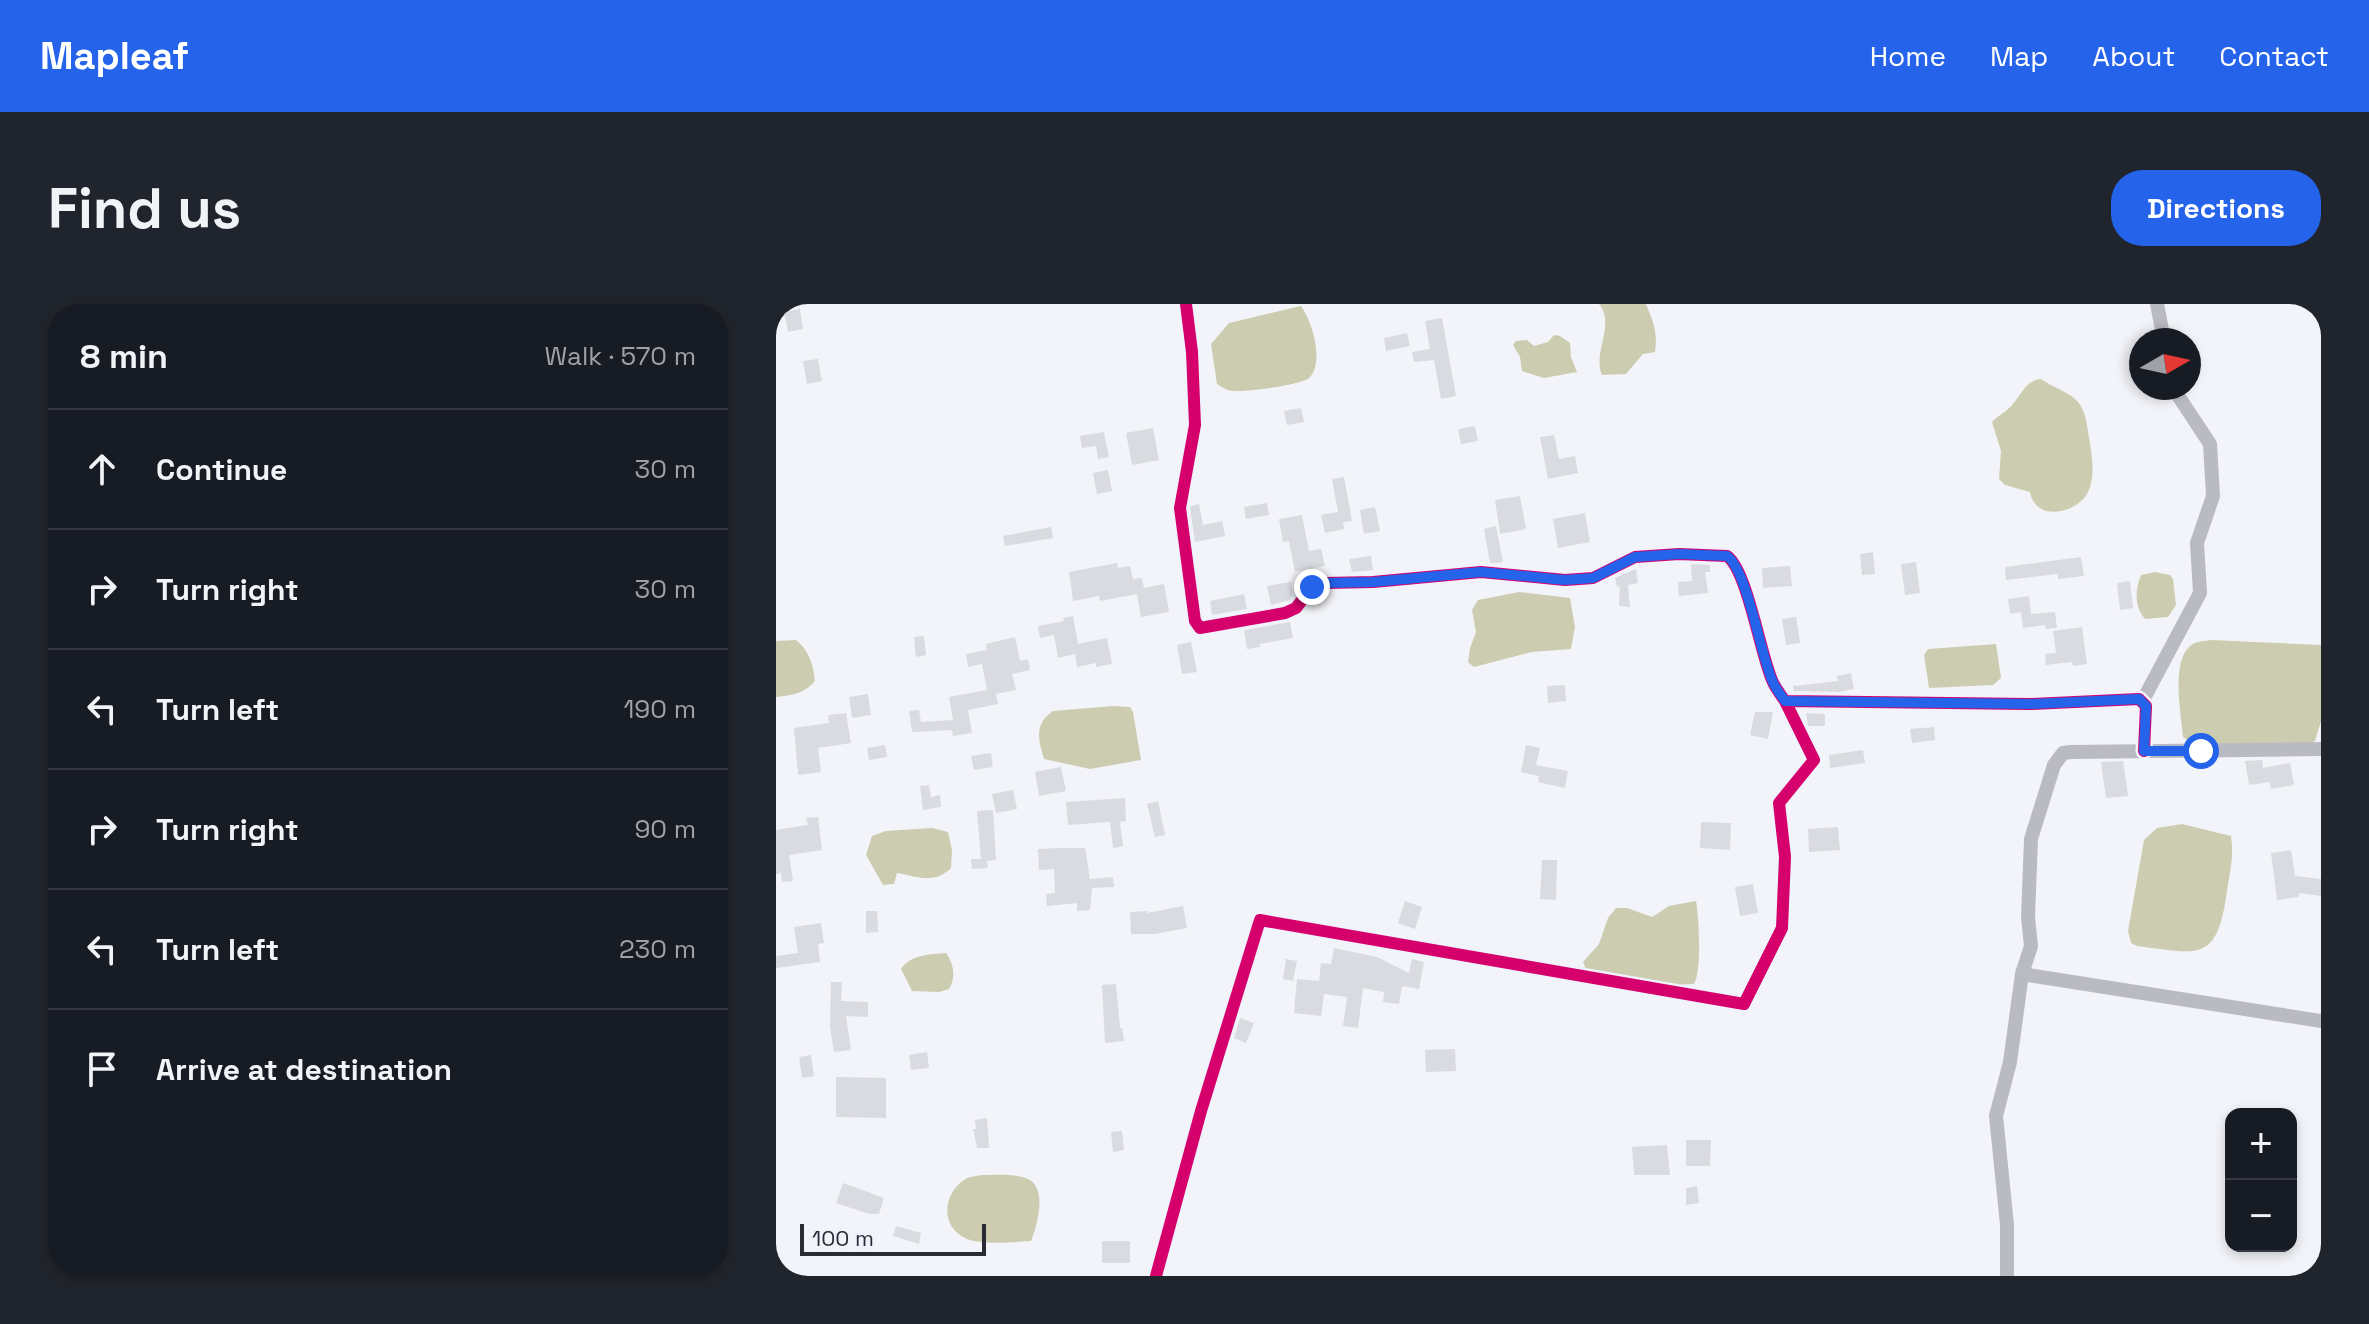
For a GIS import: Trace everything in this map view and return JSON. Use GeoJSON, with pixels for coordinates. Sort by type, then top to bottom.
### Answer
{"type":"FeatureCollection","features":[{"type":"Feature","properties":{"kind":"street"},"geometry":{"type":"LineString","coordinates":[[1156,1276],[1209,1082],[1260,920],[1744,1004],[1782,928],[1785,857],[1779,803],[1814,760],[1785,701],[1772,682],[1743,579],[1733,560],[1727,556],[1679,554],[1635,557],[1593,578],[1565,580],[1481,572],[1325,583],[1312,587],[1296,608],[1285,613],[1200,628],[1195,621],[1180,508],[1195,425],[1192,352],[1186,304]]}},
{"type":"Feature","properties":{"kind":"street"},"geometry":{"type":"LineString","coordinates":[[2157,304],[2162,328]]}},
{"type":"Feature","properties":{"kind":"street"},"geometry":{"type":"LineString","coordinates":[[2143,700],[2200,593],[2197,543],[2213,496],[2210,444],[2181,400]]}},
{"type":"Feature","properties":{"kind":"street"},"geometry":{"type":"LineString","coordinates":[[1785,701],[1908,704],[2143,700]]}},
{"type":"Feature","properties":{"kind":"street"},"geometry":{"type":"LineString","coordinates":[[2143,700],[2146,706],[2144,751]]}},
{"type":"Feature","properties":{"kind":"street"},"geometry":{"type":"LineString","coordinates":[[2007,1276],[2007,1225],[1996,1116],[2010,1062],[2022,974],[2031,941],[2028,917],[2031,839],[2054,765],[2063,753],[2071,752],[2321,749]]}},
{"type":"Feature","properties":{"kind":"street"},"geometry":{"type":"LineString","coordinates":[[2022,974],[2321,1021]]}},
{"type":"Feature","properties":{"kind":"shaded area"},"geometry":{"type":"Polygon","coordinates":[[[1599,304],[1646,304],[1651,316],[1655,352],[1643,354],[1626,374],[1602,375],[1600,358],[1605,321],[1599,304]]]}},
{"type":"Feature","properties":{"kind":"shaded area"},"geometry":{"type":"Polygon","coordinates":[[[1301,306],[1315,342],[1316,363],[1309,378],[1283,386],[1244,391],[1228,390],[1217,384],[1211,344],[1229,323],[1301,306]]]}},
{"type":"Feature","properties":{"kind":"shaded area"},"geometry":{"type":"Polygon","coordinates":[[[1554,335],[1570,343],[1577,372],[1544,378],[1522,371],[1520,357],[1513,345],[1516,341],[1527,340],[1534,346],[1548,342],[1554,335]]]}},
{"type":"Feature","properties":{"kind":"shaded area"},"geometry":{"type":"Polygon","coordinates":[[[2041,379],[2070,395],[2081,406],[2092,459],[2092,481],[2087,494],[2074,506],[2056,512],[2039,508],[2030,492],[2005,485],[1999,479],[2001,451],[1992,422],[2012,405],[2026,386],[2041,379]]]}},
{"type":"Feature","properties":{"kind":"shaded area"},"geometry":{"type":"Polygon","coordinates":[[[2155,572],[2170,575],[2173,579],[2176,605],[2168,617],[2145,619],[2137,603],[2138,586],[2141,575],[2155,572]]]}},
{"type":"Feature","properties":{"kind":"shaded area"},"geometry":{"type":"Polygon","coordinates":[[[1519,592],[1570,598],[1575,627],[1571,649],[1532,652],[1474,667],[1468,662],[1476,632],[1472,610],[1478,600],[1519,592]]]}},
{"type":"Feature","properties":{"kind":"shaded area"},"geometry":{"type":"Polygon","coordinates":[[[796,640],[810,659],[815,681],[802,691],[776,697],[776,641],[796,640]]]}},
{"type":"Feature","properties":{"kind":"shaded area"},"geometry":{"type":"Polygon","coordinates":[[[2212,640],[2321,645],[2321,721],[2315,741],[2307,745],[2192,744],[2183,737],[2179,701],[2181,661],[2193,644],[2212,640]]]}},
{"type":"Feature","properties":{"kind":"shaded area"},"geometry":{"type":"Polygon","coordinates":[[[1996,644],[2001,678],[1993,685],[1929,688],[1924,655],[1928,649],[1996,644]]]}},
{"type":"Feature","properties":{"kind":"shaded area"},"geometry":{"type":"Polygon","coordinates":[[[1130,707],[1133,712],[1141,760],[1090,769],[1044,759],[1039,732],[1043,721],[1053,711],[1130,707]]]}},
{"type":"Feature","properties":{"kind":"shaded area"},"geometry":{"type":"Polygon","coordinates":[[[2182,824],[2231,836],[2230,870],[2218,931],[2211,942],[2191,951],[2137,946],[2131,943],[2128,931],[2144,840],[2157,828],[2182,824]]]}},
{"type":"Feature","properties":{"kind":"shaded area"},"geometry":{"type":"Polygon","coordinates":[[[932,828],[948,832],[952,850],[951,868],[931,878],[897,873],[894,884],[883,885],[866,855],[872,836],[886,831],[932,828]]]}},
{"type":"Feature","properties":{"kind":"shaded area"},"geometry":{"type":"Polygon","coordinates":[[[1696,901],[1699,956],[1694,984],[1673,985],[1586,969],[1583,962],[1599,944],[1608,918],[1616,908],[1627,908],[1652,917],[1669,906],[1696,901]]]}},
{"type":"Feature","properties":{"kind":"shaded area"},"geometry":{"type":"Polygon","coordinates":[[[946,953],[953,971],[949,989],[939,992],[912,991],[901,969],[905,964],[921,956],[946,953]]]}},
{"type":"Feature","properties":{"kind":"shaded area"},"geometry":{"type":"Polygon","coordinates":[[[982,1175],[1017,1176],[1034,1184],[1038,1191],[1039,1208],[1031,1241],[977,1242],[956,1231],[947,1208],[952,1193],[966,1179],[982,1175]]]}},
{"type":"Feature","properties":{"kind":"building"},"geometry":{"type":"Polygon","coordinates":[[[800,309],[803,329],[788,332],[784,312],[800,309]]]}},
{"type":"Feature","properties":{"kind":"building"},"geometry":{"type":"Polygon","coordinates":[[[1442,318],[1456,396],[1441,399],[1434,360],[1414,362],[1412,352],[1430,349],[1425,321],[1442,318]]]}},
{"type":"Feature","properties":{"kind":"building"},"geometry":{"type":"Polygon","coordinates":[[[1407,333],[1410,346],[1386,351],[1384,338],[1407,333]]]}},
{"type":"Feature","properties":{"kind":"building"},"geometry":{"type":"Polygon","coordinates":[[[818,359],[822,381],[807,384],[803,361],[818,359]]]}},
{"type":"Feature","properties":{"kind":"building"},"geometry":{"type":"Polygon","coordinates":[[[1301,408],[1304,422],[1287,425],[1284,411],[1301,408]]]}},
{"type":"Feature","properties":{"kind":"building"},"geometry":{"type":"Polygon","coordinates":[[[1475,426],[1478,441],[1461,444],[1458,429],[1475,426]]]}},
{"type":"Feature","properties":{"kind":"building"},"geometry":{"type":"Polygon","coordinates":[[[1153,428],[1159,460],[1132,465],[1126,433],[1153,428]]]}},
{"type":"Feature","properties":{"kind":"building"},"geometry":{"type":"Polygon","coordinates":[[[1104,432],[1109,457],[1098,459],[1096,446],[1082,448],[1080,436],[1104,432]]]}},
{"type":"Feature","properties":{"kind":"building"},"geometry":{"type":"Polygon","coordinates":[[[1554,435],[1559,459],[1575,456],[1578,473],[1548,479],[1540,437],[1554,435]]]}},
{"type":"Feature","properties":{"kind":"building"},"geometry":{"type":"Polygon","coordinates":[[[1108,470],[1112,491],[1097,494],[1093,473],[1108,470]]]}},
{"type":"Feature","properties":{"kind":"building"},"geometry":{"type":"Polygon","coordinates":[[[1344,477],[1352,521],[1343,522],[1344,529],[1325,533],[1321,515],[1338,512],[1332,479],[1344,477]]]}},
{"type":"Feature","properties":{"kind":"building"},"geometry":{"type":"Polygon","coordinates":[[[1520,496],[1526,529],[1500,534],[1495,500],[1520,496]]]}},
{"type":"Feature","properties":{"kind":"building"},"geometry":{"type":"Polygon","coordinates":[[[1267,503],[1269,515],[1246,519],[1244,507],[1267,503]]]}},
{"type":"Feature","properties":{"kind":"building"},"geometry":{"type":"Polygon","coordinates":[[[1199,504],[1203,525],[1222,521],[1225,536],[1195,542],[1190,508],[1199,504]]]}},
{"type":"Feature","properties":{"kind":"building"},"geometry":{"type":"Polygon","coordinates":[[[1375,507],[1380,531],[1364,534],[1360,510],[1375,507]]]}},
{"type":"Feature","properties":{"kind":"building"},"geometry":{"type":"Polygon","coordinates":[[[1585,513],[1590,542],[1558,548],[1553,519],[1585,513]]]}},
{"type":"Feature","properties":{"kind":"building"},"geometry":{"type":"Polygon","coordinates":[[[1302,515],[1309,551],[1321,549],[1325,566],[1295,572],[1289,541],[1283,542],[1279,519],[1302,515]]]}},
{"type":"Feature","properties":{"kind":"building"},"geometry":{"type":"Polygon","coordinates":[[[1496,526],[1503,562],[1490,563],[1484,529],[1496,526]]]}},
{"type":"Feature","properties":{"kind":"building"},"geometry":{"type":"Polygon","coordinates":[[[1051,527],[1053,538],[1005,546],[1003,536],[1051,527]]]}},
{"type":"Feature","properties":{"kind":"building"},"geometry":{"type":"Polygon","coordinates":[[[1873,552],[1875,574],[1862,575],[1860,554],[1873,552]]]}},
{"type":"Feature","properties":{"kind":"building"},"geometry":{"type":"Polygon","coordinates":[[[1371,556],[1373,570],[1352,572],[1349,559],[1371,556]]]}},
{"type":"Feature","properties":{"kind":"building"},"geometry":{"type":"Polygon","coordinates":[[[2081,557],[2084,576],[2058,579],[2058,574],[2006,580],[2005,567],[2081,557]]]}},
{"type":"Feature","properties":{"kind":"building"},"geometry":{"type":"Polygon","coordinates":[[[1916,562],[1920,593],[1905,595],[1901,564],[1916,562]]]}},
{"type":"Feature","properties":{"kind":"building"},"geometry":{"type":"Polygon","coordinates":[[[1117,563],[1118,568],[1130,566],[1133,579],[1142,578],[1144,588],[1164,584],[1169,612],[1141,617],[1137,594],[1100,601],[1099,596],[1073,601],[1069,572],[1117,563]]]}},
{"type":"Feature","properties":{"kind":"building"},"geometry":{"type":"Polygon","coordinates":[[[1691,564],[1710,565],[1710,572],[1705,572],[1708,593],[1679,596],[1678,582],[1692,581],[1691,564]]]}},
{"type":"Feature","properties":{"kind":"building"},"geometry":{"type":"Polygon","coordinates":[[[1790,566],[1792,586],[1763,588],[1762,568],[1790,566]]]}},
{"type":"Feature","properties":{"kind":"building"},"geometry":{"type":"Polygon","coordinates":[[[1636,569],[1638,583],[1628,585],[1630,607],[1619,606],[1620,586],[1617,587],[1615,578],[1636,569]]]}},
{"type":"Feature","properties":{"kind":"building"},"geometry":{"type":"Polygon","coordinates":[[[2130,581],[2133,608],[2120,610],[2117,583],[2130,581]]]}},
{"type":"Feature","properties":{"kind":"building"},"geometry":{"type":"Polygon","coordinates":[[[1291,582],[1293,595],[1290,600],[1271,605],[1267,586],[1291,582]]]}},
{"type":"Feature","properties":{"kind":"building"},"geometry":{"type":"Polygon","coordinates":[[[1244,594],[1247,609],[1212,615],[1210,601],[1244,594]]]}},
{"type":"Feature","properties":{"kind":"building"},"geometry":{"type":"Polygon","coordinates":[[[2029,596],[2031,614],[2055,612],[2057,628],[2046,629],[2045,625],[2023,628],[2021,612],[2010,614],[2008,599],[2029,596]]]}},
{"type":"Feature","properties":{"kind":"building"},"geometry":{"type":"Polygon","coordinates":[[[1073,616],[1078,644],[1107,638],[1112,664],[1077,667],[1075,654],[1058,658],[1054,635],[1040,638],[1038,626],[1073,616]]]}},
{"type":"Feature","properties":{"kind":"building"},"geometry":{"type":"Polygon","coordinates":[[[1796,617],[1800,643],[1786,645],[1782,619],[1796,617]]]}},
{"type":"Feature","properties":{"kind":"building"},"geometry":{"type":"Polygon","coordinates":[[[1290,622],[1293,638],[1247,649],[1244,630],[1290,622]]]}},
{"type":"Feature","properties":{"kind":"building"},"geometry":{"type":"Polygon","coordinates":[[[2082,627],[2087,664],[2046,665],[2045,654],[2056,653],[2053,631],[2082,627]]]}},
{"type":"Feature","properties":{"kind":"building"},"geometry":{"type":"Polygon","coordinates":[[[924,636],[926,655],[916,657],[914,637],[924,636]]]}},
{"type":"Feature","properties":{"kind":"building"},"geometry":{"type":"Polygon","coordinates":[[[1015,637],[1020,661],[1028,659],[1030,670],[1012,674],[1016,690],[996,694],[998,704],[968,710],[972,733],[953,736],[952,730],[912,732],[909,711],[919,710],[921,722],[953,720],[949,697],[987,690],[982,664],[968,667],[966,654],[987,650],[986,644],[1015,637]]]}},
{"type":"Feature","properties":{"kind":"building"},"geometry":{"type":"Polygon","coordinates":[[[1191,642],[1197,672],[1182,674],[1177,645],[1191,642]]]}},
{"type":"Feature","properties":{"kind":"building"},"geometry":{"type":"Polygon","coordinates":[[[1851,673],[1854,689],[1839,692],[1794,691],[1793,686],[1838,681],[1837,676],[1851,673]]]}},
{"type":"Feature","properties":{"kind":"building"},"geometry":{"type":"Polygon","coordinates":[[[1565,685],[1566,701],[1548,703],[1547,686],[1565,685]]]}},
{"type":"Feature","properties":{"kind":"building"},"geometry":{"type":"Polygon","coordinates":[[[868,694],[871,715],[852,718],[849,697],[868,694]]]}},
{"type":"Feature","properties":{"kind":"building"},"geometry":{"type":"Polygon","coordinates":[[[1755,712],[1773,712],[1768,739],[1750,735],[1755,712]]]}},
{"type":"Feature","properties":{"kind":"building"},"geometry":{"type":"Polygon","coordinates":[[[846,713],[851,743],[818,748],[821,772],[798,775],[794,728],[829,723],[828,715],[846,713]]]}},
{"type":"Feature","properties":{"kind":"building"},"geometry":{"type":"Polygon","coordinates":[[[1806,713],[1825,714],[1825,726],[1808,726],[1806,713]]]}},
{"type":"Feature","properties":{"kind":"building"},"geometry":{"type":"Polygon","coordinates":[[[1934,727],[1935,740],[1912,743],[1910,729],[1934,727]]]}},
{"type":"Feature","properties":{"kind":"building"},"geometry":{"type":"Polygon","coordinates":[[[885,745],[887,757],[869,760],[867,748],[885,745]]]}},
{"type":"Feature","properties":{"kind":"building"},"geometry":{"type":"Polygon","coordinates":[[[1526,745],[1540,748],[1536,765],[1568,771],[1565,788],[1538,782],[1539,776],[1521,772],[1526,745]]]}},
{"type":"Feature","properties":{"kind":"building"},"geometry":{"type":"Polygon","coordinates":[[[1863,750],[1865,763],[1830,768],[1829,755],[1863,750]]]}},
{"type":"Feature","properties":{"kind":"building"},"geometry":{"type":"Polygon","coordinates":[[[991,753],[993,767],[974,770],[971,756],[991,753]]]}},
{"type":"Feature","properties":{"kind":"building"},"geometry":{"type":"Polygon","coordinates":[[[2262,760],[2263,768],[2290,763],[2294,785],[2271,789],[2270,782],[2249,785],[2245,761],[2262,760]]]}},
{"type":"Feature","properties":{"kind":"building"},"geometry":{"type":"Polygon","coordinates":[[[2123,761],[2128,796],[2106,798],[2101,762],[2123,761]]]}},
{"type":"Feature","properties":{"kind":"building"},"geometry":{"type":"Polygon","coordinates":[[[1061,767],[1066,791],[1039,796],[1035,772],[1061,767]]]}},
{"type":"Feature","properties":{"kind":"building"},"geometry":{"type":"Polygon","coordinates":[[[929,785],[931,797],[940,795],[941,807],[923,810],[920,786],[929,785]]]}},
{"type":"Feature","properties":{"kind":"building"},"geometry":{"type":"Polygon","coordinates":[[[1013,790],[1017,809],[996,813],[992,794],[1013,790]]]}},
{"type":"Feature","properties":{"kind":"building"},"geometry":{"type":"Polygon","coordinates":[[[1125,798],[1126,821],[1120,822],[1123,846],[1113,848],[1110,822],[1068,825],[1066,802],[1125,798]]]}},
{"type":"Feature","properties":{"kind":"building"},"geometry":{"type":"Polygon","coordinates":[[[1158,801],[1165,835],[1155,837],[1147,804],[1158,801]]]}},
{"type":"Feature","properties":{"kind":"building"},"geometry":{"type":"Polygon","coordinates":[[[993,810],[996,860],[987,861],[988,868],[972,869],[971,859],[981,859],[977,811],[993,810]]]}},
{"type":"Feature","properties":{"kind":"building"},"geometry":{"type":"Polygon","coordinates":[[[818,817],[822,850],[789,855],[793,881],[782,882],[781,873],[776,874],[776,830],[808,825],[806,818],[818,817]]]}},
{"type":"Feature","properties":{"kind":"building"},"geometry":{"type":"Polygon","coordinates":[[[1701,822],[1731,823],[1730,850],[1700,848],[1701,822]]]}},
{"type":"Feature","properties":{"kind":"building"},"geometry":{"type":"Polygon","coordinates":[[[1838,827],[1840,850],[1809,852],[1808,829],[1838,827]]]}},
{"type":"Feature","properties":{"kind":"building"},"geometry":{"type":"Polygon","coordinates":[[[1085,848],[1090,879],[1113,877],[1114,887],[1092,888],[1090,910],[1077,911],[1077,903],[1047,906],[1046,894],[1055,893],[1054,869],[1039,870],[1038,849],[1085,848]]]}},
{"type":"Feature","properties":{"kind":"building"},"geometry":{"type":"Polygon","coordinates":[[[2291,850],[2295,876],[2321,879],[2321,896],[2299,893],[2299,897],[2277,900],[2271,853],[2291,850]]]}},
{"type":"Feature","properties":{"kind":"building"},"geometry":{"type":"Polygon","coordinates":[[[1542,860],[1557,860],[1556,900],[1540,899],[1542,860]]]}},
{"type":"Feature","properties":{"kind":"building"},"geometry":{"type":"Polygon","coordinates":[[[1753,884],[1758,913],[1740,916],[1735,887],[1753,884]]]}},
{"type":"Feature","properties":{"kind":"building"},"geometry":{"type":"Polygon","coordinates":[[[1405,901],[1422,907],[1415,929],[1398,923],[1405,901]]]}},
{"type":"Feature","properties":{"kind":"building"},"geometry":{"type":"Polygon","coordinates":[[[1183,906],[1187,928],[1155,934],[1131,934],[1130,912],[1147,913],[1183,906]]]}},
{"type":"Feature","properties":{"kind":"building"},"geometry":{"type":"Polygon","coordinates":[[[866,911],[877,911],[878,932],[866,933],[866,911]]]}},
{"type":"Feature","properties":{"kind":"building"},"geometry":{"type":"Polygon","coordinates":[[[821,923],[824,943],[818,944],[820,962],[776,968],[776,956],[798,953],[794,927],[821,923]]]}},
{"type":"Feature","properties":{"kind":"building"},"geometry":{"type":"Polygon","coordinates":[[[1334,948],[1377,957],[1409,973],[1412,959],[1424,962],[1419,989],[1402,986],[1399,1004],[1383,1002],[1384,992],[1363,988],[1358,1028],[1343,1026],[1347,997],[1324,994],[1321,1016],[1294,1013],[1297,979],[1319,981],[1321,963],[1331,964],[1334,948]]]}},
{"type":"Feature","properties":{"kind":"building"},"geometry":{"type":"Polygon","coordinates":[[[1286,959],[1297,961],[1293,981],[1283,979],[1286,959]]]}},
{"type":"Feature","properties":{"kind":"building"},"geometry":{"type":"Polygon","coordinates":[[[831,982],[842,982],[841,1001],[868,1002],[868,1017],[846,1016],[851,1050],[834,1052],[830,1027],[831,982]]]}},
{"type":"Feature","properties":{"kind":"building"},"geometry":{"type":"Polygon","coordinates":[[[1116,984],[1124,1041],[1105,1043],[1102,985],[1116,984]]]}},
{"type":"Feature","properties":{"kind":"building"},"geometry":{"type":"Polygon","coordinates":[[[1240,1018],[1254,1023],[1246,1043],[1234,1038],[1240,1018]]]}},
{"type":"Feature","properties":{"kind":"building"},"geometry":{"type":"Polygon","coordinates":[[[1455,1049],[1456,1071],[1426,1072],[1425,1050],[1455,1049]]]}},
{"type":"Feature","properties":{"kind":"building"},"geometry":{"type":"Polygon","coordinates":[[[927,1052],[929,1068],[911,1070],[909,1055],[927,1052]]]}},
{"type":"Feature","properties":{"kind":"building"},"geometry":{"type":"Polygon","coordinates":[[[811,1055],[814,1076],[802,1078],[799,1057],[811,1055]]]}},
{"type":"Feature","properties":{"kind":"building"},"geometry":{"type":"Polygon","coordinates":[[[836,1077],[886,1078],[886,1118],[836,1117],[836,1077]]]}},
{"type":"Feature","properties":{"kind":"building"},"geometry":{"type":"Polygon","coordinates":[[[987,1118],[989,1148],[977,1148],[973,1129],[976,1129],[975,1120],[987,1118]]]}},
{"type":"Feature","properties":{"kind":"building"},"geometry":{"type":"Polygon","coordinates":[[[1122,1131],[1124,1150],[1113,1152],[1111,1132],[1122,1131]]]}},
{"type":"Feature","properties":{"kind":"building"},"geometry":{"type":"Polygon","coordinates":[[[1686,1140],[1711,1140],[1710,1166],[1686,1166],[1686,1140]]]}},
{"type":"Feature","properties":{"kind":"building"},"geometry":{"type":"Polygon","coordinates":[[[1667,1145],[1670,1175],[1634,1175],[1632,1147],[1667,1145]]]}},
{"type":"Feature","properties":{"kind":"building"},"geometry":{"type":"Polygon","coordinates":[[[843,1183],[884,1198],[879,1214],[869,1214],[836,1203],[843,1183]]]}},
{"type":"Feature","properties":{"kind":"building"},"geometry":{"type":"Polygon","coordinates":[[[1697,1186],[1699,1203],[1686,1205],[1686,1188],[1697,1186]]]}},
{"type":"Feature","properties":{"kind":"building"},"geometry":{"type":"Polygon","coordinates":[[[896,1226],[921,1233],[919,1244],[893,1236],[896,1226]]]}},
{"type":"Feature","properties":{"kind":"building"},"geometry":{"type":"Polygon","coordinates":[[[1102,1241],[1130,1241],[1130,1263],[1102,1263],[1102,1241]]]}},
{"type":"Feature","properties":{"kind":"cycle path"},"geometry":{"type":"LineString","coordinates":[[1186,304],[1192,352],[1195,425],[1180,508],[1195,621],[1200,628],[1285,613],[1296,608],[1312,587],[1325,583],[1481,572],[1565,580],[1593,578],[1635,557],[1679,554],[1727,556],[1741,577],[1767,667],[1785,701],[2030,704],[2139,699],[2146,706],[2144,751]]}},
{"type":"Feature","properties":{"kind":"cycle path"},"geometry":{"type":"LineString","coordinates":[[1156,1276],[1201,1111],[1260,920],[1744,1004],[1782,928],[1785,857],[1779,803],[1814,760],[1785,701]]}},
{"type":"Feature","properties":{"kind":"route"},"geometry":{"type":"LineString","coordinates":[[1312,587],[1325,583],[1481,572],[1565,580],[1593,578],[1635,557],[1679,554],[1727,556],[1733,560],[1743,579],[1772,682],[1785,701],[2030,704],[2139,699],[2146,706],[2144,751],[2201,751]]}}]}
